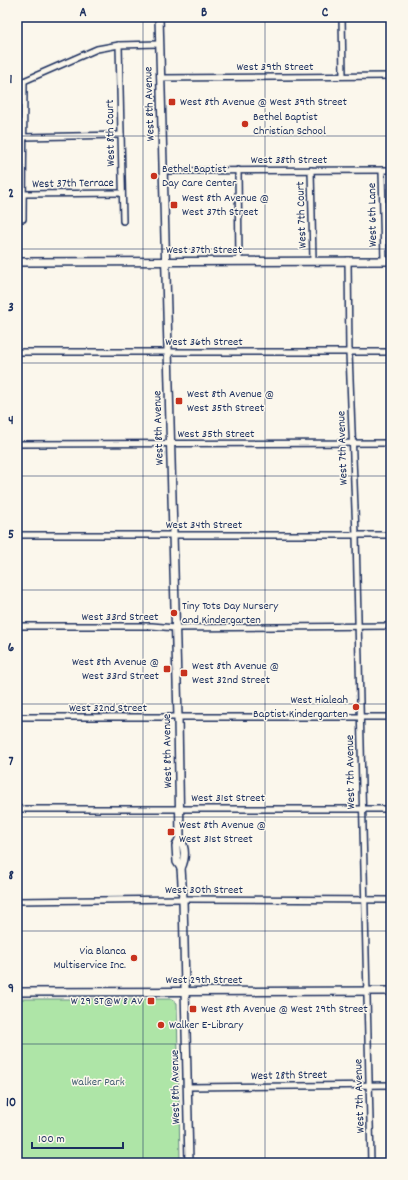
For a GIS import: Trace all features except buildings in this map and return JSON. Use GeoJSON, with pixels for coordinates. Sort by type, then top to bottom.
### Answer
{"type":"FeatureCollection","features":[{"type":"Feature","properties":{"kind":"street","name":"West 8th Avenue"},"geometry":{"type":"LineString","coordinates":[[159,17],[180,837],[184,844],[185,860],[181,868],[183,899],[188,1163]]}},
{"type":"Feature","properties":{"kind":"street"},"geometry":{"type":"LineString","coordinates":[[342,17],[343,76]]}},
{"type":"Feature","properties":{"kind":"street"},"geometry":{"type":"LineString","coordinates":[[17,84],[97,49],[119,45],[160,44]]}},
{"type":"Feature","properties":{"kind":"street","name":"West 8th Court"},"geometry":{"type":"LineString","coordinates":[[119,45],[123,221]]}},
{"type":"Feature","properties":{"kind":"street","name":"West 39th Street"},"geometry":{"type":"LineString","coordinates":[[160,78],[391,76]]}},
{"type":"Feature","properties":{"kind":"street"},"geometry":{"type":"LineString","coordinates":[[24,81],[24,219]]}},
{"type":"Feature","properties":{"kind":"street"},"geometry":{"type":"LineString","coordinates":[[24,137],[121,135]]}},
{"type":"Feature","properties":{"kind":"street"},"geometry":{"type":"LineString","coordinates":[[238,170],[239,261]]}},
{"type":"Feature","properties":{"kind":"street","name":"West 7th Court"},"geometry":{"type":"LineString","coordinates":[[311,170],[313,260]]}},
{"type":"Feature","properties":{"kind":"street","name":"West 6th Lane"},"geometry":{"type":"LineString","coordinates":[[382,170],[387,261]]}},
{"type":"Feature","properties":{"kind":"street","name":"West 38th Street"},"geometry":{"type":"LineString","coordinates":[[163,171],[391,170]]}},
{"type":"Feature","properties":{"kind":"street","name":"West 37th Terrace"},"geometry":{"type":"LineString","coordinates":[[24,194],[122,193]]}},
{"type":"Feature","properties":{"kind":"street","name":"West 7th Avenue"},"geometry":{"type":"LineString","coordinates":[[348,260],[356,535],[366,991],[372,1163]]}},
{"type":"Feature","properties":{"kind":"street","name":"West 37th Street"},"geometry":{"type":"LineString","coordinates":[[17,262],[387,261]]}},
{"type":"Feature","properties":{"kind":"street","name":"West 36th Street"},"geometry":{"type":"LineString","coordinates":[[17,352],[391,352]]}},
{"type":"Feature","properties":{"kind":"street","name":"West 35th Street"},"geometry":{"type":"LineString","coordinates":[[17,444],[391,443]]}},
{"type":"Feature","properties":{"kind":"street","name":"West 34th Street"},"geometry":{"type":"LineString","coordinates":[[17,535],[391,535]]}},
{"type":"Feature","properties":{"kind":"street","name":"West 33rd Street"},"geometry":{"type":"LineString","coordinates":[[17,626],[152,626],[175,628],[391,626]]}},
{"type":"Feature","properties":{"kind":"street","name":"West 32nd Street"},"geometry":{"type":"LineString","coordinates":[[17,717],[391,717]]}},
{"type":"Feature","properties":{"kind":"street","name":"West 31st Street"},"geometry":{"type":"LineString","coordinates":[[17,809],[391,809]]}},
{"type":"Feature","properties":{"kind":"street","name":"West 30th Street"},"geometry":{"type":"LineString","coordinates":[[17,901],[183,899],[391,900]]}},
{"type":"Feature","properties":{"kind":"street","name":"West 29th Street"},"geometry":{"type":"LineString","coordinates":[[17,992],[185,990],[391,991]]}},
{"type":"Feature","properties":{"kind":"street","name":"West 28th Street"},"geometry":{"type":"LineString","coordinates":[[187,1087],[391,1085]]}},
{"type":"Feature","properties":{"kind":"green space","name":"Walker Park"},"geometry":{"type":"Polygon","coordinates":[[[17,999],[172,999],[177,1003],[179,1163],[17,1163],[17,999]]]}},
{"type":"Feature","properties":{"kind":"place","name":"West 8th Avenue @ West 39th Street"},"geometry":{"type":"Point","coordinates":[172,102]}},
{"type":"Feature","properties":{"kind":"place","name":"Bethel Baptist Christian School"},"geometry":{"type":"Point","coordinates":[245,124]}},
{"type":"Feature","properties":{"kind":"place","name":"Bethel Baptist Day Care Center"},"geometry":{"type":"Point","coordinates":[154,176]}},
{"type":"Feature","properties":{"kind":"place","name":"West 8th Avenue @ West 37th Street"},"geometry":{"type":"Point","coordinates":[174,205]}},
{"type":"Feature","properties":{"kind":"place","name":"West 8th Avenue @ West 35th Street"},"geometry":{"type":"Point","coordinates":[179,401]}},
{"type":"Feature","properties":{"kind":"place","name":"Tiny Tots Day Nursery and Kindergarten"},"geometry":{"type":"Point","coordinates":[174,613]}},
{"type":"Feature","properties":{"kind":"place","name":"West 8th Avenue @ West 33rd Street"},"geometry":{"type":"Point","coordinates":[167,669]}},
{"type":"Feature","properties":{"kind":"place","name":"West 8th Avenue @ West 32nd Street"},"geometry":{"type":"Point","coordinates":[184,673]}},
{"type":"Feature","properties":{"kind":"place","name":"West Hialeah Baptist Kindergarten"},"geometry":{"type":"Point","coordinates":[356,707]}},
{"type":"Feature","properties":{"kind":"place","name":"West 8th Avenue @ West 31st Street"},"geometry":{"type":"Point","coordinates":[171,832]}},
{"type":"Feature","properties":{"kind":"place","name":"Via Blanca Multiservice Inc."},"geometry":{"type":"Point","coordinates":[134,958]}},
{"type":"Feature","properties":{"kind":"place","name":"W 29 ST@W 8 AV"},"geometry":{"type":"Point","coordinates":[151,1001]}},
{"type":"Feature","properties":{"kind":"place","name":"West 8th Avenue @ West 29th Street"},"geometry":{"type":"Point","coordinates":[193,1009]}},
{"type":"Feature","properties":{"kind":"place","name":"Walker E-Library"},"geometry":{"type":"Point","coordinates":[161,1025]}}]}
